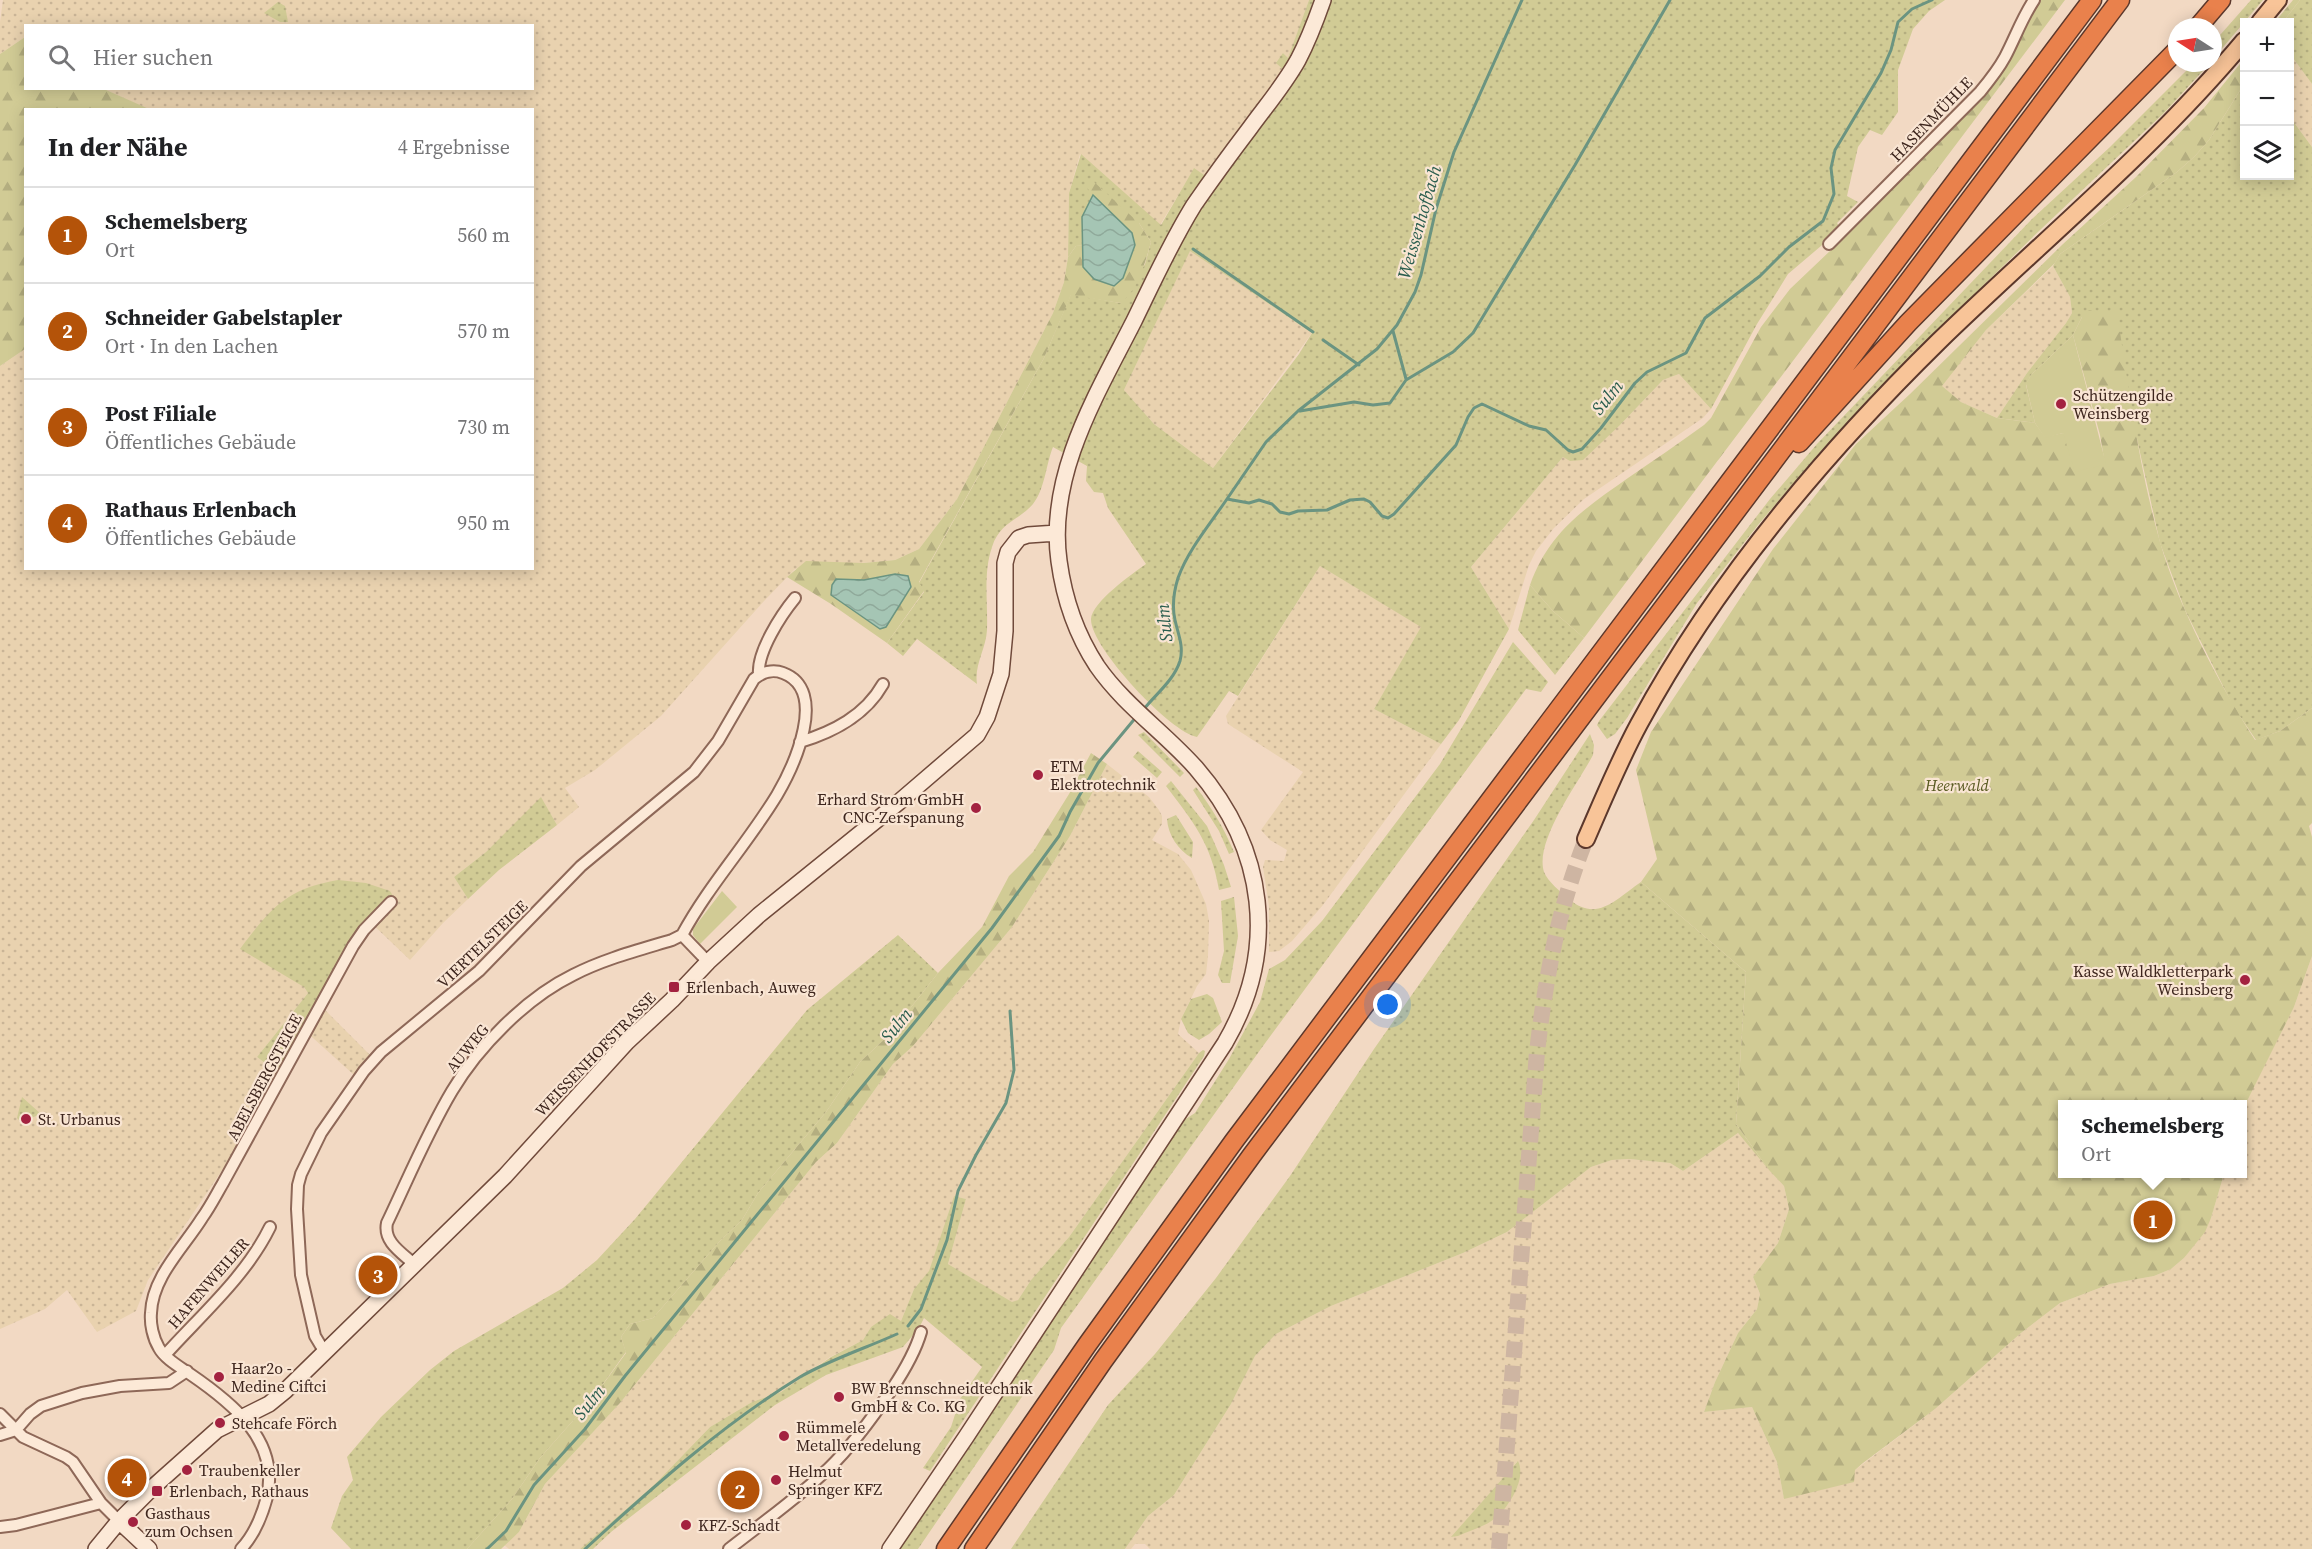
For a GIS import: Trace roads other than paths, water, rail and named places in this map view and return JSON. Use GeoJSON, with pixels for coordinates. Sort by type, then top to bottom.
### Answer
{"type":"FeatureCollection","features":[{"type":"Feature","properties":{"kind":"highway"},"geometry":{"type":"LineString","coordinates":[[946,1549],[1086,1345],[1234,1141],[2092,0]]}},
{"type":"Feature","properties":{"kind":"highway"},"geometry":{"type":"LineString","coordinates":[[974,1549],[1168,1269],[2120,0]]}},
{"type":"Feature","properties":{"kind":"highway"},"geometry":{"type":"LineString","coordinates":[[2206,18],[2221,0]]}},
{"type":"Feature","properties":{"kind":"highway"},"geometry":{"type":"LineString","coordinates":[[1751,492],[1817,425],[1941,289],[2168,59]]}},
{"type":"Feature","properties":{"kind":"main road"},"geometry":{"type":"LineString","coordinates":[[2263,18],[2278,0]]}},
{"type":"Feature","properties":{"kind":"main road"},"geometry":{"type":"LineString","coordinates":[[1587,838],[1623,756],[1661,685],[1740,567],[1807,481],[1873,408],[1940,341],[2166,128],[2240,45]]}},
{"type":"Feature","properties":{"kind":"street"},"geometry":{"type":"LineString","coordinates":[[890,1549],[960,1447],[1219,1051],[1236,1024],[1251,985],[1257,958],[1259,915],[1251,867],[1236,826],[1195,767],[1133,706],[1098,667],[1079,635],[1065,596],[1058,558],[1057,533],[1062,488],[1074,446],[1168,252],[1193,207],[1297,62],[1323,0]]}},
{"type":"Feature","properties":{"kind":"street","name":"HASENMÜHLE"},"geometry":{"type":"LineString","coordinates":[[1829,244],[1987,84],[2005,57],[2022,17],[2034,0]]}},
{"type":"Feature","properties":{"kind":"street","name":"WEISSENHOFSTRASSE"},"geometry":{"type":"LineString","coordinates":[[96,1549],[118,1521],[211,1436],[275,1400],[505,1176],[627,1042],[708,962],[759,915],[900,802],[977,735],[990,710],[1001,674],[1005,631],[1005,563],[1008,552],[1019,538],[1028,535],[1057,533]]}},
{"type":"Feature","properties":{"kind":"street","name":"VIERTELSTEIGE"},"geometry":{"type":"LineString","coordinates":[[324,1351],[315,1336],[303,1284],[297,1209],[301,1174],[321,1133],[364,1071],[381,1052],[479,971],[581,866],[694,772],[718,741],[748,687],[759,674],[763,654],[783,612],[795,598]]}},
{"type":"Feature","properties":{"kind":"street"},"geometry":{"type":"LineString","coordinates":[[708,962],[682,935],[777,794],[800,742],[806,702],[800,685],[793,678],[777,671],[759,674]]}},
{"type":"Feature","properties":{"kind":"street"},"geometry":{"type":"LineString","coordinates":[[800,742],[822,736],[841,726],[861,711],[883,684]]}},
{"type":"Feature","properties":{"kind":"street","name":"ABELSBERGSTEIGE"},"geometry":{"type":"LineString","coordinates":[[166,1269],[224,1183],[353,946],[363,930],[391,902]]}},
{"type":"Feature","properties":{"kind":"street","name":"AUWEG"},"geometry":{"type":"LineString","coordinates":[[414,1264],[390,1241],[387,1236],[387,1223],[440,1112],[453,1089],[479,1055],[509,1020],[549,989],[572,975],[605,961],[682,935]]}},
{"type":"Feature","properties":{"kind":"street","name":"HAFENWEILER"},"geometry":{"type":"LineString","coordinates":[[165,1355],[248,1265],[260,1248],[270,1227]]}},
{"type":"Feature","properties":{"kind":"street","name":"HAFENWEILER"},"geometry":{"type":"LineString","coordinates":[[166,1269],[157,1287],[151,1313],[154,1336],[160,1349],[215,1391],[243,1416],[261,1446],[269,1475],[269,1486],[258,1524],[252,1537],[241,1549]]}},
{"type":"Feature","properties":{"kind":"street"},"geometry":{"type":"LineString","coordinates":[[729,1549],[814,1482],[851,1445],[903,1372],[917,1348],[921,1332]]}},
{"type":"Feature","properties":{"kind":"street"},"geometry":{"type":"LineString","coordinates":[[0,1435],[16,1430],[30,1414],[41,1406],[103,1389],[169,1383],[187,1371]]}},
{"type":"Feature","properties":{"kind":"street"},"geometry":{"type":"LineString","coordinates":[[0,1414],[32,1442],[66,1456],[73,1462],[101,1503],[149,1549]]}},
{"type":"Feature","properties":{"kind":"street"},"geometry":{"type":"LineString","coordinates":[[0,1527],[101,1503]]}},
{"type":"Feature","properties":{"kind":"water"},"geometry":{"type":"Polygon","coordinates":[[[1093,195],[1132,233],[1135,245],[1123,278],[1114,286],[1094,279],[1083,267],[1082,217],[1093,195]]]}},
{"type":"Feature","properties":{"kind":"water"},"geometry":{"type":"Polygon","coordinates":[[[895,574],[908,576],[911,587],[886,627],[880,629],[831,595],[832,585],[836,579],[864,580],[895,574]]]}},
{"type":"Feature","properties":{"kind":"waterway","name":"Weissenhofbach"},"geometry":{"type":"LineString","coordinates":[[1227,499],[1266,442],[1298,411],[1377,349],[1397,325],[1415,292],[1421,275],[1436,209],[1454,152],[1522,0]]}},
{"type":"Feature","properties":{"kind":"waterway"},"geometry":{"type":"LineString","coordinates":[[1300,411],[1354,402],[1373,405],[1390,403],[1406,380],[1453,352],[1473,333],[1575,165],[1670,0]]}},
{"type":"Feature","properties":{"kind":"waterway","name":"Sulm"},"geometry":{"type":"LineString","coordinates":[[1144,709],[1169,681],[1180,661],[1181,645],[1174,610],[1178,578],[1193,547],[1227,499],[1249,503],[1259,500],[1272,504],[1280,512],[1289,514],[1298,511],[1327,510],[1350,500],[1364,499],[1370,502],[1382,516],[1388,518],[1456,445],[1468,417],[1474,408],[1482,404],[1529,426],[1546,430],[1568,450],[1573,452],[1582,449],[1635,383],[1647,372],[1686,353],[1705,318],[1760,276],[1789,247],[1823,221],[1834,194],[1831,168],[1835,150],[1881,73],[1891,50],[1898,22],[1912,9],[1932,0]]}},
{"type":"Feature","properties":{"kind":"waterway"},"geometry":{"type":"LineString","coordinates":[[1193,249],[1313,332]]}},
{"type":"Feature","properties":{"kind":"waterway"},"geometry":{"type":"LineString","coordinates":[[1393,331],[1406,379]]}},
{"type":"Feature","properties":{"kind":"waterway"},"geometry":{"type":"LineString","coordinates":[[1323,340],[1359,365]]}},
{"type":"Feature","properties":{"kind":"waterway","name":"Sulm"},"geometry":{"type":"LineString","coordinates":[[487,1549],[506,1531],[534,1485],[585,1429],[625,1376],[992,928],[1059,836],[1098,763],[1137,716]]}},
{"type":"Feature","properties":{"kind":"waterway"},"geometry":{"type":"LineString","coordinates":[[908,1326],[921,1309],[947,1240],[958,1191],[1006,1103],[1014,1070],[1010,1011]]}},
{"type":"Feature","properties":{"kind":"waterway"},"geometry":{"type":"LineString","coordinates":[[585,1549],[689,1458],[743,1415],[811,1371],[897,1334]]}},
{"type":"Feature","properties":{"kind":"tunnel"},"geometry":{"type":"LineString","coordinates":[[1499,1549],[1537,1052],[1554,943],[1568,891],[1586,839]]}},
{"type":"Feature","properties":{"kind":"place","name":"Schützengilde Weinsberg"},"geometry":{"type":"Point","coordinates":[2061,404]}},
{"type":"Feature","properties":{"kind":"place","name":"ETM Elektrotechnik"},"geometry":{"type":"Point","coordinates":[1038,775]}},
{"type":"Feature","properties":{"kind":"place","name":"Erhard Strom GmbH CNC-Zerspanung"},"geometry":{"type":"Point","coordinates":[976,808]}},
{"type":"Feature","properties":{"kind":"place","name":"Kasse Waldkletterpark Weinsberg"},"geometry":{"type":"Point","coordinates":[2245,980]}},
{"type":"Feature","properties":{"kind":"place","name":"Erlenbach, Auweg"},"geometry":{"type":"Point","coordinates":[674,987]}},
{"type":"Feature","properties":{"kind":"place","name":"St. Urbanus"},"geometry":{"type":"Point","coordinates":[26,1119]}},
{"type":"Feature","properties":{"kind":"place","name":"Schemelsberg"},"geometry":{"type":"Point","coordinates":[2153,1220]}},
{"type":"Feature","properties":{"kind":"place","name":"Post Filiale"},"geometry":{"type":"Point","coordinates":[378,1275]}},
{"type":"Feature","properties":{"kind":"place","name":"Haar2o - Medine Ciftci"},"geometry":{"type":"Point","coordinates":[219,1377]}},
{"type":"Feature","properties":{"kind":"place","name":"BW Brennschneidtechnik GmbH & Co. KG"},"geometry":{"type":"Point","coordinates":[839,1397]}},
{"type":"Feature","properties":{"kind":"place","name":"Stehcafe Förch"},"geometry":{"type":"Point","coordinates":[220,1423]}},
{"type":"Feature","properties":{"kind":"place","name":"Rümmele Metallveredelung"},"geometry":{"type":"Point","coordinates":[784,1436]}},
{"type":"Feature","properties":{"kind":"place","name":"Traubenkeller"},"geometry":{"type":"Point","coordinates":[187,1470]}},
{"type":"Feature","properties":{"kind":"place","name":"Rathaus Erlenbach"},"geometry":{"type":"Point","coordinates":[127,1478]}},
{"type":"Feature","properties":{"kind":"place","name":"Helmut Springer KFZ"},"geometry":{"type":"Point","coordinates":[776,1480]}},
{"type":"Feature","properties":{"kind":"place","name":"Schneider Gabelstapler"},"geometry":{"type":"Point","coordinates":[740,1490]}},
{"type":"Feature","properties":{"kind":"place","name":"Erlenbach, Rathaus"},"geometry":{"type":"Point","coordinates":[157,1491]}},
{"type":"Feature","properties":{"kind":"place","name":"Gasthaus zum Ochsen"},"geometry":{"type":"Point","coordinates":[133,1522]}},
{"type":"Feature","properties":{"kind":"place","name":"KFZ-Schadt"},"geometry":{"type":"Point","coordinates":[686,1525]}},
{"type":"Feature","properties":{"kind":"park label","name":"Heerwald"},"geometry":{"type":"Point","coordinates":[1957,785]}}]}
